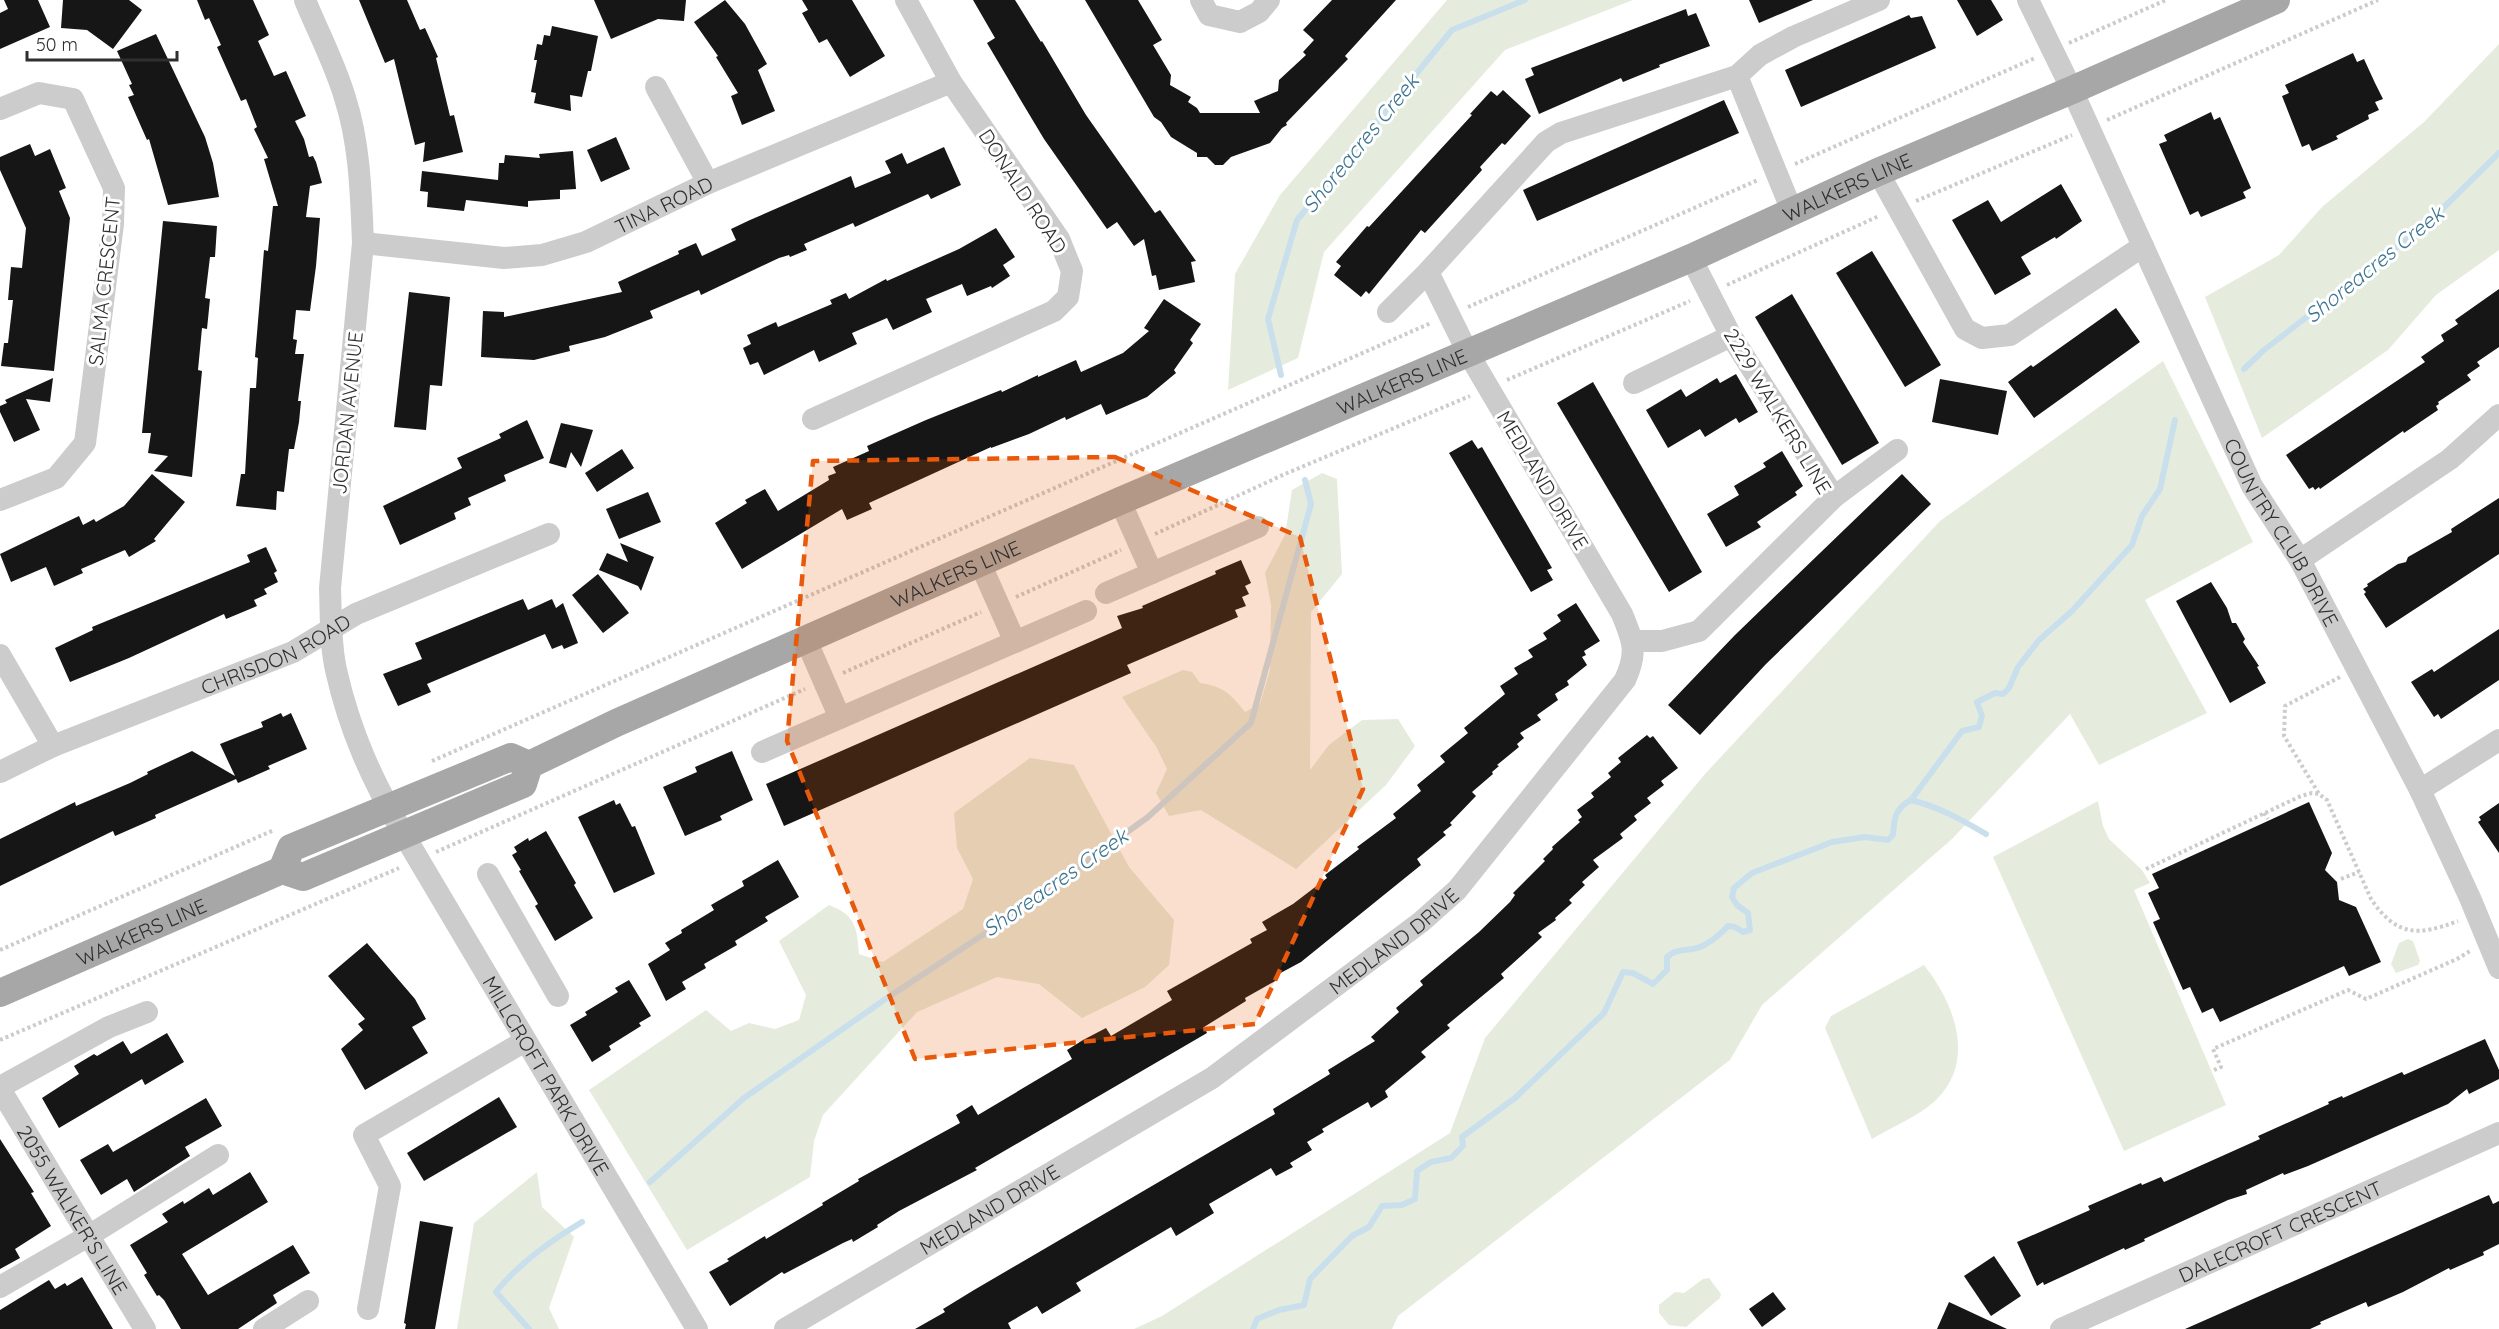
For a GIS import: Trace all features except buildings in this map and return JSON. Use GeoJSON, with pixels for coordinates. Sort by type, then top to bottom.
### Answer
{"type":"FeatureCollection","features":[{"type":"Feature","properties":{"kind":"main road","name":"WALKERS LINE"},"geometry":{"type":"LineString","coordinates":[[0,993],[282,870],[303,877],[511,757],[529,765],[616,723],[1120,501],[1691,258],[1878,172],[2276,0]]}},
{"type":"Feature","properties":{"kind":"street","name":"JORDAN AVENUE"},"geometry":{"type":"LineString","coordinates":[[305,0],[345,98],[357,148],[363,243],[330,588],[331,629],[336,669],[358,745],[376,787],[396,822]]}},
{"type":"Feature","properties":{"kind":"street","name":"DONALD ROAD"},"geometry":{"type":"LineString","coordinates":[[813,419],[1054,311],[1068,297],[1072,271],[1059,239],[951,82],[906,0]]}},
{"type":"Feature","properties":{"kind":"street"},"geometry":{"type":"LineString","coordinates":[[1201,0],[1209,15],[1240,22],[1259,12],[1269,0]]}},
{"type":"Feature","properties":{"kind":"street"},"geometry":{"type":"LineString","coordinates":[[1388,312],[1428,272],[1546,142],[1561,133],[1737,76],[1760,55],[1793,37],[1879,0]]}},
{"type":"Feature","properties":{"kind":"street","name":"COUNTRY CLUB DRIVE"},"geometry":{"type":"LineString","coordinates":[[2028,0],[2072,90],[2252,486],[2300,560],[2420,790],[2499,968]]}},
{"type":"Feature","properties":{"kind":"street"},"geometry":{"type":"LineString","coordinates":[[1737,76],[1792,211]]}},
{"type":"Feature","properties":{"kind":"street","name":"TINA ROAD"},"geometry":{"type":"LineString","coordinates":[[363,243],[504,258],[542,255],[586,242],[708,183],[951,82]]}},
{"type":"Feature","properties":{"kind":"street"},"geometry":{"type":"LineString","coordinates":[[656,87],[708,183]]}},
{"type":"Feature","properties":{"kind":"street","name":"SALMA CRESCENT"},"geometry":{"type":"LineString","coordinates":[[0,109],[39,93],[73,99],[114,188],[113,224],[85,443],[56,478],[0,500]]}},
{"type":"Feature","properties":{"kind":"street"},"geometry":{"type":"LineString","coordinates":[[1878,172],[1965,329],[1982,338],[2010,335],[2143,246]]}},
{"type":"Feature","properties":{"kind":"street","name":"2229 WALKERS LINE"},"geometry":{"type":"LineString","coordinates":[[1633,641],[1662,641],[1699,632],[1834,497],[1731,336],[1691,258]]}},
{"type":"Feature","properties":{"kind":"street","name":"MEDLAND DRIVE"},"geometry":{"type":"LineString","coordinates":[[784,1329],[1212,1078],[1421,922],[1457,890],[1625,680],[1633,663],[1633,641],[1622,614],[1468,353],[1428,272]]}},
{"type":"Feature","properties":{"kind":"street"},"geometry":{"type":"LineString","coordinates":[[1635,383],[1731,336]]}},
{"type":"Feature","properties":{"kind":"street"},"geometry":{"type":"LineString","coordinates":[[2300,560],[2450,459],[2499,415]]}},
{"type":"Feature","properties":{"kind":"street"},"geometry":{"type":"LineString","coordinates":[[1834,497],[1897,450]]}},
{"type":"Feature","properties":{"kind":"street"},"geometry":{"type":"LineString","coordinates":[[1120,501],[1152,573]]}},
{"type":"Feature","properties":{"kind":"street"},"geometry":{"type":"LineString","coordinates":[[1107,593],[1258,526]]}},
{"type":"Feature","properties":{"kind":"street","name":"CHRISDON ROAD"},"geometry":{"type":"LineString","coordinates":[[0,771],[53,746],[293,652],[356,614],[549,534]]}},
{"type":"Feature","properties":{"kind":"street"},"geometry":{"type":"LineString","coordinates":[[980,563],[1015,642]]}},
{"type":"Feature","properties":{"kind":"street"},"geometry":{"type":"LineString","coordinates":[[762,752],[1086,611]]}},
{"type":"Feature","properties":{"kind":"street"},"geometry":{"type":"LineString","coordinates":[[806,640],[840,718]]}},
{"type":"Feature","properties":{"kind":"street"},"geometry":{"type":"LineString","coordinates":[[0,655],[53,746]]}},
{"type":"Feature","properties":{"kind":"street"},"geometry":{"type":"LineString","coordinates":[[2420,790],[2499,740]]}},
{"type":"Feature","properties":{"kind":"street","name":"MILLCROFT PARK DRIVE"},"geometry":{"type":"LineString","coordinates":[[396,822],[697,1329]]}},
{"type":"Feature","properties":{"kind":"street"},"geometry":{"type":"LineString","coordinates":[[488,874],[558,996]]}},
{"type":"Feature","properties":{"kind":"street"},"geometry":{"type":"LineString","coordinates":[[0,1088],[109,1027],[147,1012]]}},
{"type":"Feature","properties":{"kind":"street"},"geometry":{"type":"LineString","coordinates":[[368,1309],[390,1186],[364,1135],[525,1041]]}},
{"type":"Feature","properties":{"kind":"street","name":"2055 WALKER’S LINE"},"geometry":{"type":"LineString","coordinates":[[0,1088],[145,1329]]}},
{"type":"Feature","properties":{"kind":"street","name":"DALECROFT CRESCENT"},"geometry":{"type":"LineString","coordinates":[[2061,1329],[2499,1134]]}},
{"type":"Feature","properties":{"kind":"street"},"geometry":{"type":"LineString","coordinates":[[0,1287],[90,1235],[218,1155]]}},
{"type":"Feature","properties":{"kind":"street"},"geometry":{"type":"LineString","coordinates":[[264,1329],[308,1301]]}},
{"type":"Feature","properties":{"kind":"path"},"geometry":{"type":"LineString","coordinates":[[422,766],[2166,0]]}},
{"type":"Feature","properties":{"kind":"path"},"geometry":{"type":"LineString","coordinates":[[0,1040],[419,860],[1138,542],[1285,474],[1709,293],[1898,208],[2089,128],[2378,0]]}},
{"type":"Feature","properties":{"kind":"path"},"geometry":{"type":"LineString","coordinates":[[2356,668],[2285,706],[2284,736],[2319,794],[2327,800],[2371,899],[2380,912],[2403,928],[2418,932],[2428,931],[2477,915]]}},
{"type":"Feature","properties":{"kind":"path"},"geometry":{"type":"LineString","coordinates":[[2146,869],[2301,796],[2319,794]]}},
{"type":"Feature","properties":{"kind":"path"},"geometry":{"type":"LineString","coordinates":[[2264,813],[2268,819]]}},
{"type":"Feature","properties":{"kind":"path"},"geometry":{"type":"LineString","coordinates":[[0,950],[279,828]]}},
{"type":"Feature","properties":{"kind":"path"},"geometry":{"type":"LineString","coordinates":[[2341,879],[2359,872]]}},
{"type":"Feature","properties":{"kind":"path"},"geometry":{"type":"LineString","coordinates":[[2214,1070],[2221,1067],[2213,1049],[2348,990],[2366,999],[2457,959],[2488,940]]}},
{"type":"Feature","properties":{"kind":"highlighted area"},"geometry":{"type":"Polygon","coordinates":[[[1115,457],[1300,537],[1363,789],[1255,1024],[915,1059],[787,741],[813,461],[1115,457]]]}},
{"type":"Feature","properties":{"kind":"green space"},"geometry":{"type":"Polygon","coordinates":[[[1447,0],[1633,0],[1505,50],[1324,252],[1298,358],[1228,390],[1235,274],[1280,195],[1447,0]]]}},
{"type":"Feature","properties":{"kind":"green space"},"geometry":{"type":"Polygon","coordinates":[[[2499,44],[2499,250],[2436,295],[2388,350],[2262,438],[2205,297],[2279,255],[2322,207],[2424,122],[2499,44]]]}},
{"type":"Feature","properties":{"kind":"green space"},"geometry":{"type":"Polygon","coordinates":[[[2163,361],[2253,542],[2145,600],[2207,713],[2099,765],[2070,714],[1952,839],[1762,1005],[1730,1060],[1398,1316],[1392,1329],[1134,1329],[1162,1316],[1450,1133],[1485,1038],[1705,774],[1940,521],[2163,361]]]}},
{"type":"Feature","properties":{"kind":"green space"},"geometry":{"type":"Polygon","coordinates":[[[1322,473],[1337,479],[1342,574],[1311,612],[1310,770],[1329,745],[1362,720],[1398,719],[1415,746],[1386,785],[1296,869],[1201,810],[1169,816],[1156,793],[1167,769],[1157,748],[1122,697],[1183,670],[1192,672],[1200,683],[1226,692],[1245,712],[1260,704],[1270,670],[1271,605],[1265,573],[1285,535],[1292,490],[1322,473]]]}},
{"type":"Feature","properties":{"kind":"green space"},"geometry":{"type":"Polygon","coordinates":[[[1030,758],[1074,765],[1129,867],[1174,920],[1169,965],[1145,987],[1082,1018],[1039,984],[997,977],[917,1012],[823,1115],[814,1141],[810,1177],[687,1250],[589,1090],[706,1010],[731,1031],[749,1023],[775,1029],[799,1020],[806,995],[779,941],[829,905],[850,918],[856,930],[859,954],[883,962],[963,909],[973,879],[957,848],[954,813],[1030,758]]]}},
{"type":"Feature","properties":{"kind":"green space"},"geometry":{"type":"Polygon","coordinates":[[[2098,801],[2103,826],[2109,839],[2142,870],[2150,883],[2134,890],[2226,1105],[2124,1151],[1993,857],[2098,801]]]}},
{"type":"Feature","properties":{"kind":"green space"},"geometry":{"type":"Polygon","coordinates":[[[2408,939],[2413,941],[2420,961],[2418,965],[2396,973],[2391,964],[2399,943],[2408,939]]]}},
{"type":"Feature","properties":{"kind":"green space"},"geometry":{"type":"Polygon","coordinates":[[[1924,965],[1935,980],[1952,1014],[1957,1032],[1956,1067],[1948,1084],[1929,1106],[1872,1139],[1825,1028],[1831,1016],[1924,965]]]}},
{"type":"Feature","properties":{"kind":"green space"},"geometry":{"type":"Polygon","coordinates":[[[537,1172],[542,1207],[574,1237],[549,1308],[559,1329],[457,1329],[474,1223],[537,1172]]]}},
{"type":"Feature","properties":{"kind":"green space"},"geometry":{"type":"Polygon","coordinates":[[[1709,1278],[1721,1294],[1720,1298],[1686,1327],[1669,1325],[1659,1313],[1659,1305],[1675,1292],[1684,1293],[1703,1279],[1709,1278]]]}},
{"type":"Feature","properties":{"kind":"waterway","name":"Shoreacres Creek"},"geometry":{"type":"LineString","coordinates":[[1281,375],[1268,319],[1297,220],[1452,30],[1525,0]]}},
{"type":"Feature","properties":{"kind":"waterway","name":"Shoreacres Creek"},"geometry":{"type":"LineString","coordinates":[[2244,369],[2264,350],[2427,224],[2499,153]]}},
{"type":"Feature","properties":{"kind":"waterway","name":"Shoreacres Creek"},"geometry":{"type":"LineString","coordinates":[[1253,1329],[1257,1319],[1279,1310],[1304,1305],[1310,1279],[1352,1236],[1369,1227],[1382,1206],[1402,1205],[1415,1199],[1417,1171],[1431,1162],[1451,1158],[1463,1146],[1462,1137],[1515,1098],[1604,1013],[1623,972],[1633,973],[1653,984],[1667,970],[1667,957],[1671,954],[1704,945],[1728,926],[1743,932],[1750,930],[1748,913],[1737,905],[1732,897],[1734,888],[1752,873],[1832,842],[1865,837],[1888,840],[1893,835],[1899,810],[1911,800],[1962,731],[1979,727],[1982,716],[1977,702],[1995,693],[2003,694],[2009,688],[2018,667],[2039,640],[2072,611],[2132,545],[2142,516],[2160,489],[2175,420]]}},
{"type":"Feature","properties":{"kind":"waterway","name":"Shoreacres Creek"},"geometry":{"type":"LineString","coordinates":[[650,1182],[744,1098],[884,1000],[1004,921],[1148,817],[1251,723],[1311,504],[1305,480]]}},
{"type":"Feature","properties":{"kind":"waterway","name":"Shoreacres Creek"},"geometry":{"type":"LineString","coordinates":[[1911,800],[1941,810],[1986,834]]}},
{"type":"Feature","properties":{"kind":"waterway","name":"Shoreacres Creek"},"geometry":{"type":"LineString","coordinates":[[529,1329],[496,1292],[536,1253],[582,1222]]}}]}
